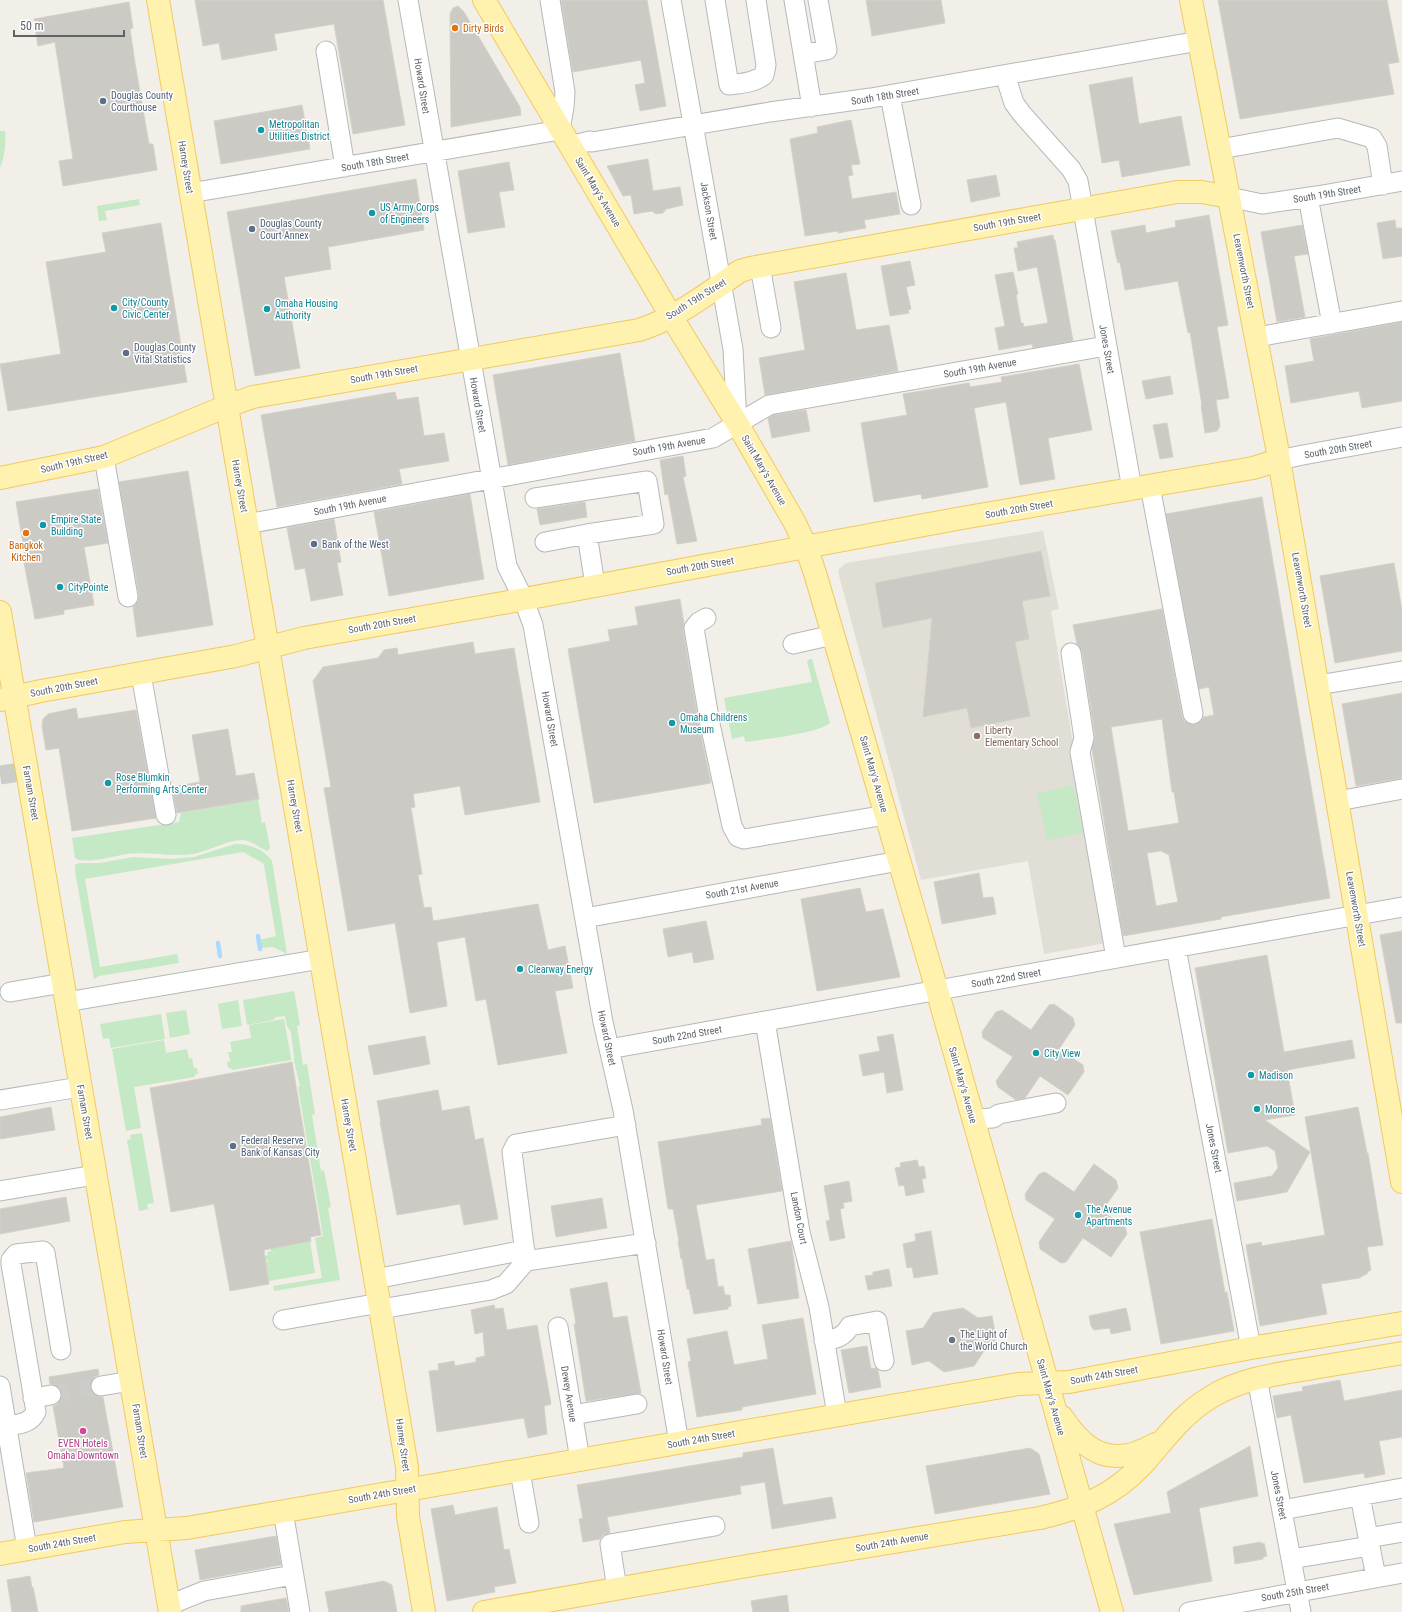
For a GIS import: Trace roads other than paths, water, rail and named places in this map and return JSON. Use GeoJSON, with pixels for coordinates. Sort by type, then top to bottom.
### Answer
{"type":"FeatureCollection","features":[{"type":"Feature","properties":{"kind":"main road","name":"Harney Street"},"geometry":{"type":"LineString","coordinates":[[158,0],[407,1467],[408,1516],[424,1612]]}},
{"type":"Feature","properties":{"kind":"main road","name":"Saint Mary's Avenue"},"geometry":{"type":"LineString","coordinates":[[484,0],[671,316],[737,423],[795,523],[806,547],[937,990],[1112,1612]]}},
{"type":"Feature","properties":{"kind":"main road","name":"Leavenworth Street"},"geometry":{"type":"LineString","coordinates":[[1191,0],[1257,337],[1279,460],[1358,915],[1402,1182]]}},
{"type":"Feature","properties":{"kind":"main road","name":"South 19th Street"},"geometry":{"type":"LineString","coordinates":[[0,478],[104,457],[227,406],[253,397],[635,331],[651,326],[671,316],[740,271],[760,266],[1177,192],[1202,192],[1229,197]]}},
{"type":"Feature","properties":{"kind":"main road","name":"South 20th Street"},"geometry":{"type":"LineString","coordinates":[[7,699],[236,656],[304,638],[1253,468],[1279,460]]}},
{"type":"Feature","properties":{"kind":"main road","name":"Farnam Street"},"geometry":{"type":"LineString","coordinates":[[0,612],[7,699],[65,993],[169,1608]]}},
{"type":"Feature","properties":{"kind":"main road","name":"South 24th Street"},"geometry":{"type":"LineString","coordinates":[[0,1554],[125,1532],[188,1528],[520,1471],[837,1414],[1018,1384],[1069,1382],[1251,1348],[1402,1323]]}},
{"type":"Feature","properties":{"kind":"main road"},"geometry":{"type":"LineString","coordinates":[[1257,1378],[1402,1353]]}},
{"type":"Feature","properties":{"kind":"main road","name":"South 24th Avenue"},"geometry":{"type":"LineString","coordinates":[[484,1612],[1040,1518],[1082,1506],[1104,1496],[1125,1480],[1143,1464],[1181,1420],[1212,1396],[1233,1386],[1257,1378]]}},
{"type":"Feature","properties":{"kind":"main road"},"geometry":{"type":"LineString","coordinates":[[1054,1406],[1068,1427],[1083,1443],[1091,1449],[1105,1454],[1120,1456],[1134,1455],[1162,1441]]}},
{"type":"Feature","properties":{"kind":"street","name":"Howard Street"},"geometry":{"type":"LineString","coordinates":[[408,0],[507,566],[523,598],[533,625],[609,1049],[626,1125],[679,1443]]}},
{"type":"Feature","properties":{"kind":"street"},"geometry":{"type":"LineString","coordinates":[[550,0],[565,92],[565,138]]}},
{"type":"Feature","properties":{"kind":"street","name":"Jackson Street"},"geometry":{"type":"LineString","coordinates":[[671,0],[733,349],[737,423]]}},
{"type":"Feature","properties":{"kind":"street"},"geometry":{"type":"LineString","coordinates":[[715,0],[729,85],[759,80],[764,75],[766,65],[756,0]]}},
{"type":"Feature","properties":{"kind":"street"},"geometry":{"type":"LineString","coordinates":[[794,0],[812,106]]}},
{"type":"Feature","properties":{"kind":"street"},"geometry":{"type":"LineString","coordinates":[[803,54],[827,50],[818,0]]}},
{"type":"Feature","properties":{"kind":"street","name":"South 18th Street"},"geometry":{"type":"LineString","coordinates":[[190,193],[434,152],[565,138],[592,142],[812,106],[890,95],[1199,41]]}},
{"type":"Feature","properties":{"kind":"street"},"geometry":{"type":"LineString","coordinates":[[326,51],[345,167]]}},
{"type":"Feature","properties":{"kind":"street","name":"Jones Street"},"geometry":{"type":"LineString","coordinates":[[1005,75],[1014,102],[1022,114],[1071,169],[1078,181],[1106,346],[1141,488],[1192,714]]}},
{"type":"Feature","properties":{"kind":"street"},"geometry":{"type":"LineString","coordinates":[[890,95],[911,205]]}},
{"type":"Feature","properties":{"kind":"street"},"geometry":{"type":"LineString","coordinates":[[1220,149],[1338,128],[1372,138],[1377,146],[1384,185]]}},
{"type":"Feature","properties":{"kind":"street","name":"South 19th Street"},"geometry":{"type":"LineString","coordinates":[[1229,197],[1262,204],[1308,198],[1402,181]]}},
{"type":"Feature","properties":{"kind":"street"},"geometry":{"type":"LineString","coordinates":[[1308,198],[1332,324]]}},
{"type":"Feature","properties":{"kind":"street"},"geometry":{"type":"LineString","coordinates":[[760,266],[771,328]]}},
{"type":"Feature","properties":{"kind":"street"},"geometry":{"type":"LineString","coordinates":[[1257,337],[1402,311]]}},
{"type":"Feature","properties":{"kind":"street","name":"South 19th Avenue"},"geometry":{"type":"LineString","coordinates":[[247,524],[714,438],[768,405],[1106,346]]}},
{"type":"Feature","properties":{"kind":"street","name":"South 20th Street"},"geometry":{"type":"LineString","coordinates":[[1279,460],[1402,437]]}},
{"type":"Feature","properties":{"kind":"street"},"geometry":{"type":"LineString","coordinates":[[104,457],[128,598]]}},
{"type":"Feature","properties":{"kind":"street"},"geometry":{"type":"LineString","coordinates":[[535,498],[647,481],[654,524],[545,542]]}},
{"type":"Feature","properties":{"kind":"street"},"geometry":{"type":"LineString","coordinates":[[587,534],[595,585]]}},
{"type":"Feature","properties":{"kind":"street"},"geometry":{"type":"LineString","coordinates":[[706,618],[699,622],[694,628],[710,724],[732,826],[738,837],[744,839],[886,815]]}},
{"type":"Feature","properties":{"kind":"street"},"geometry":{"type":"LineString","coordinates":[[793,644],[833,635]]}},
{"type":"Feature","properties":{"kind":"street"},"geometry":{"type":"LineString","coordinates":[[1072,653],[1084,738],[1080,752],[1116,958]]}},
{"type":"Feature","properties":{"kind":"street"},"geometry":{"type":"LineString","coordinates":[[1318,685],[1402,671]]}},
{"type":"Feature","properties":{"kind":"street"},"geometry":{"type":"LineString","coordinates":[[141,674],[166,815]]}},
{"type":"Feature","properties":{"kind":"street"},"geometry":{"type":"LineString","coordinates":[[1338,801],[1402,789]]}},
{"type":"Feature","properties":{"kind":"street","name":"South 21st Avenue"},"geometry":{"type":"LineString","coordinates":[[585,918],[899,861]]}},
{"type":"Feature","properties":{"kind":"street","name":"South 22nd Street"},"geometry":{"type":"LineString","coordinates":[[609,1049],[1402,907]]}},
{"type":"Feature","properties":{"kind":"street","name":"Jones Street"},"geometry":{"type":"LineString","coordinates":[[1176,948],[1251,1348]]}},
{"type":"Feature","properties":{"kind":"street"},"geometry":{"type":"LineString","coordinates":[[7,999],[65,993],[321,959]]}},
{"type":"Feature","properties":{"kind":"street","name":"Landon Court"},"geometry":{"type":"LineString","coordinates":[[765,1021],[800,1232],[819,1307],[837,1414]]}},
{"type":"Feature","properties":{"kind":"street"},"geometry":{"type":"LineString","coordinates":[[0,1100],[80,1087]]}},
{"type":"Feature","properties":{"kind":"street"},"geometry":{"type":"LineString","coordinates":[[973,1119],[993,1118],[999,1114],[1056,1103]]}},
{"type":"Feature","properties":{"kind":"street"},"geometry":{"type":"LineString","coordinates":[[283,1320],[490,1290],[506,1284],[526,1256],[512,1152],[516,1144],[626,1125]]}},
{"type":"Feature","properties":{"kind":"street"},"geometry":{"type":"LineString","coordinates":[[0,1191],[96,1175]]}},
{"type":"Feature","properties":{"kind":"street"},"geometry":{"type":"LineString","coordinates":[[375,1279],[526,1256],[646,1243]]}},
{"type":"Feature","properties":{"kind":"street"},"geometry":{"type":"LineString","coordinates":[[7,1426],[26,1422],[33,1418],[42,1396],[11,1264],[11,1260],[16,1254],[43,1251],[45,1253],[61,1350]]}},
{"type":"Feature","properties":{"kind":"street"},"geometry":{"type":"LineString","coordinates":[[824,1341],[838,1338],[846,1332],[850,1326],[877,1321],[884,1361]]}},
{"type":"Feature","properties":{"kind":"street","name":"Dewey Avenue"},"geometry":{"type":"LineString","coordinates":[[558,1327],[580,1460]]}},
{"type":"Feature","properties":{"kind":"street","name":"Jones Street"},"geometry":{"type":"LineString","coordinates":[[1257,1378],[1301,1612]]}},
{"type":"Feature","properties":{"kind":"street"},"geometry":{"type":"LineString","coordinates":[[101,1386],[131,1381]]}},
{"type":"Feature","properties":{"kind":"street"},"geometry":{"type":"LineString","coordinates":[[0,1386],[27,1549]]}},
{"type":"Feature","properties":{"kind":"street"},"geometry":{"type":"LineString","coordinates":[[572,1415],[637,1404]]}},
{"type":"Feature","properties":{"kind":"street"},"geometry":{"type":"LineString","coordinates":[[520,1471],[529,1523]]}},
{"type":"Feature","properties":{"kind":"street"},"geometry":{"type":"LineString","coordinates":[[1282,1510],[1402,1488]]}},
{"type":"Feature","properties":{"kind":"street"},"geometry":{"type":"LineString","coordinates":[[1360,1496],[1376,1577]]}},
{"type":"Feature","properties":{"kind":"street"},"geometry":{"type":"LineString","coordinates":[[283,1512],[300,1612]]}},
{"type":"Feature","properties":{"kind":"street"},"geometry":{"type":"LineString","coordinates":[[617,1589],[610,1544],[715,1526]]}},
{"type":"Feature","properties":{"kind":"street"},"geometry":{"type":"LineString","coordinates":[[1291,1559],[1369,1542],[1402,1532]]}},
{"type":"Feature","properties":{"kind":"street","name":"South 25th Street"},"geometry":{"type":"LineString","coordinates":[[1189,1612],[1402,1573]]}},
{"type":"Feature","properties":{"kind":"street"},"geometry":{"type":"LineString","coordinates":[[169,1608],[204,1591],[293,1575]]}},
{"type":"Feature","properties":{"kind":"waterway"},"geometry":{"type":"LineString","coordinates":[[258,936],[260,949]]}},
{"type":"Feature","properties":{"kind":"waterway"},"geometry":{"type":"LineString","coordinates":[[218,943],[220,956]]}},
{"type":"Feature","properties":{"kind":"tunnel"},"geometry":{"type":"LineString","coordinates":[[0,775],[27,771]]}},
{"type":"Feature","properties":{"kind":"tunnel"},"geometry":{"type":"LineString","coordinates":[[51,1395],[101,1386]]}},
{"type":"Feature","properties":{"kind":"place","name":"Dirty Birds"},"geometry":{"type":"Point","coordinates":[455,28]}},
{"type":"Feature","properties":{"kind":"place","name":"Douglas County Courthouse"},"geometry":{"type":"Point","coordinates":[103,101]}},
{"type":"Feature","properties":{"kind":"place","name":"Metropolitan Utilities District"},"geometry":{"type":"Point","coordinates":[261,130]}},
{"type":"Feature","properties":{"kind":"place","name":"US Army Corps of Engineers"},"geometry":{"type":"Point","coordinates":[372,213]}},
{"type":"Feature","properties":{"kind":"place","name":"Douglas County Court Annex"},"geometry":{"type":"Point","coordinates":[252,229]}},
{"type":"Feature","properties":{"kind":"place","name":"City/County Civic Center"},"geometry":{"type":"Point","coordinates":[114,308]}},
{"type":"Feature","properties":{"kind":"place","name":"Omaha Housing Authority"},"geometry":{"type":"Point","coordinates":[267,309]}},
{"type":"Feature","properties":{"kind":"place","name":"Douglas County Vital Statistics"},"geometry":{"type":"Point","coordinates":[126,353]}},
{"type":"Feature","properties":{"kind":"place","name":"Empire State Building"},"geometry":{"type":"Point","coordinates":[43,525]}},
{"type":"Feature","properties":{"kind":"place","name":"Bangkok Kitchen"},"geometry":{"type":"Point","coordinates":[26,533]}},
{"type":"Feature","properties":{"kind":"place","name":"Bank of the West"},"geometry":{"type":"Point","coordinates":[314,544]}},
{"type":"Feature","properties":{"kind":"place","name":"CityPointe"},"geometry":{"type":"Point","coordinates":[60,587]}},
{"type":"Feature","properties":{"kind":"place","name":"Omaha Childrens Museum"},"geometry":{"type":"Point","coordinates":[672,723]}},
{"type":"Feature","properties":{"kind":"place","name":"Liberty Elementary School"},"geometry":{"type":"Point","coordinates":[977,736]}},
{"type":"Feature","properties":{"kind":"place","name":"Rose Blumkin Performing Arts Center"},"geometry":{"type":"Point","coordinates":[108,783]}},
{"type":"Feature","properties":{"kind":"place","name":"Clearway Energy"},"geometry":{"type":"Point","coordinates":[520,969]}},
{"type":"Feature","properties":{"kind":"place","name":"City View"},"geometry":{"type":"Point","coordinates":[1036,1053]}},
{"type":"Feature","properties":{"kind":"place","name":"Madison"},"geometry":{"type":"Point","coordinates":[1251,1075]}},
{"type":"Feature","properties":{"kind":"place","name":"Monroe"},"geometry":{"type":"Point","coordinates":[1257,1109]}},
{"type":"Feature","properties":{"kind":"place","name":"Federal Reserve Bank of Kansas City"},"geometry":{"type":"Point","coordinates":[233,1146]}},
{"type":"Feature","properties":{"kind":"place","name":"The Avenue Apartments"},"geometry":{"type":"Point","coordinates":[1078,1215]}},
{"type":"Feature","properties":{"kind":"place","name":"The Light of the World Church"},"geometry":{"type":"Point","coordinates":[952,1340]}},
{"type":"Feature","properties":{"kind":"place","name":"EVEN Hotels Omaha Downtown"},"geometry":{"type":"Point","coordinates":[83,1431]}}]}
